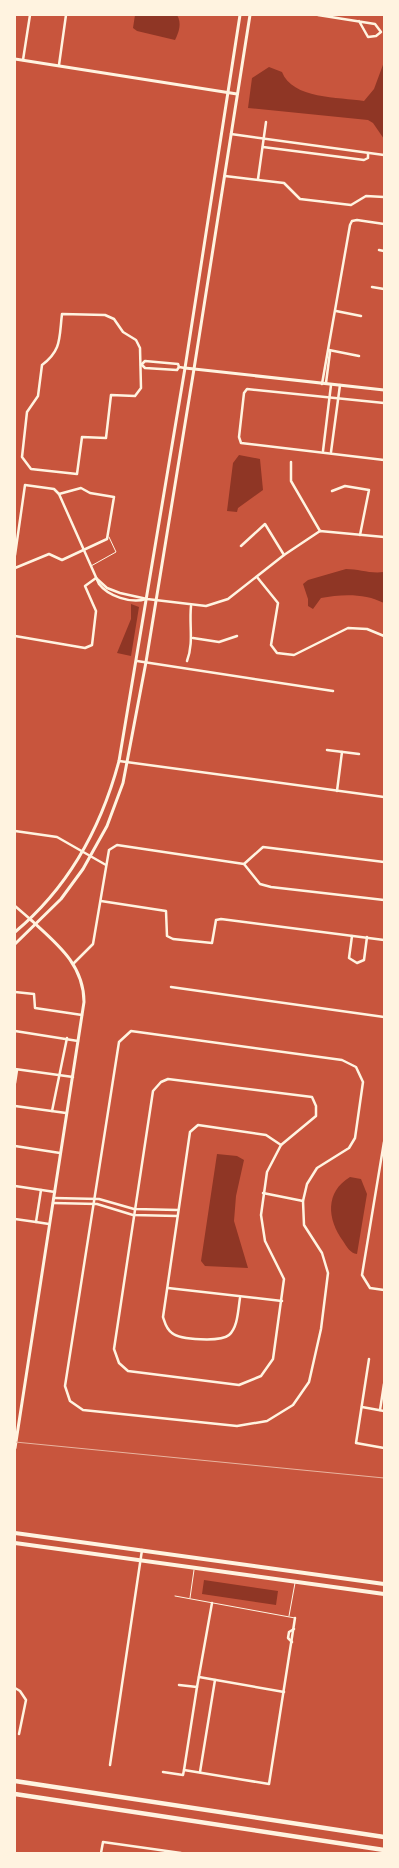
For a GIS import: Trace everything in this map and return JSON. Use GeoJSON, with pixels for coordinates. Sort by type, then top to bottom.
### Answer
{"type":"FeatureCollection","features":[{"type":"Feature","properties":{"kind":"highway"},"geometry":{"type":"LineString","coordinates":[[15,1782],[384,1837]]}},
{"type":"Feature","properties":{"kind":"highway"},"geometry":{"type":"LineString","coordinates":[[15,1794],[384,1850]]}},
{"type":"Feature","properties":{"kind":"main road"},"geometry":{"type":"LineString","coordinates":[[15,932],[30,919],[61,885],[83,852],[108,799],[119,761],[185,368],[240,15]]}},
{"type":"Feature","properties":{"kind":"main road"},"geometry":{"type":"LineString","coordinates":[[15,944],[61,899],[91,857],[116,803],[128,762],[194,369],[250,15]]}},
{"type":"Feature","properties":{"kind":"main road"},"geometry":{"type":"LineString","coordinates":[[15,59],[237,94]]}},
{"type":"Feature","properties":{"kind":"main road"},"geometry":{"type":"LineString","coordinates":[[185,368],[384,390]]}},
{"type":"Feature","properties":{"kind":"main road"},"geometry":{"type":"LineString","coordinates":[[162,507],[171,508]]}},
{"type":"Feature","properties":{"kind":"main road"},"geometry":{"type":"LineString","coordinates":[[132,688],[141,690]]}},
{"type":"Feature","properties":{"kind":"main road"},"geometry":{"type":"LineString","coordinates":[[108,799],[116,803]]}},
{"type":"Feature","properties":{"kind":"main road"},"geometry":{"type":"LineString","coordinates":[[15,1448],[73,1077],[84,992],[82,980],[74,963],[30,919]]}},
{"type":"Feature","properties":{"kind":"main road"},"geometry":{"type":"LineString","coordinates":[[15,1533],[384,1584]]}},
{"type":"Feature","properties":{"kind":"main road"},"geometry":{"type":"LineString","coordinates":[[15,1543],[384,1594]]}},
{"type":"Feature","properties":{"kind":"street"},"geometry":{"type":"LineString","coordinates":[[23,60],[30,15]]}},
{"type":"Feature","properties":{"kind":"street"},"geometry":{"type":"LineString","coordinates":[[59,65],[66,15]]}},
{"type":"Feature","properties":{"kind":"street"},"geometry":{"type":"LineString","coordinates":[[318,15],[359,21],[376,24],[380,32],[376,36],[368,37],[359,21]]}},
{"type":"Feature","properties":{"kind":"street"},"geometry":{"type":"LineString","coordinates":[[258,179],[266,122]]}},
{"type":"Feature","properties":{"kind":"street"},"geometry":{"type":"LineString","coordinates":[[231,134],[384,155]]}},
{"type":"Feature","properties":{"kind":"street"},"geometry":{"type":"LineString","coordinates":[[263,147],[364,160],[368,158],[368,153]]}},
{"type":"Feature","properties":{"kind":"street"},"geometry":{"type":"LineString","coordinates":[[225,176],[284,183],[300,199],[351,205],[366,196],[384,197]]}},
{"type":"Feature","properties":{"kind":"street"},"geometry":{"type":"LineString","coordinates":[[324,384],[350,225],[357,220],[384,224]]}},
{"type":"Feature","properties":{"kind":"street"},"geometry":{"type":"LineString","coordinates":[[379,250],[384,251]]}},
{"type":"Feature","properties":{"kind":"street"},"geometry":{"type":"LineString","coordinates":[[372,287],[384,288]]}},
{"type":"Feature","properties":{"kind":"street"},"geometry":{"type":"LineString","coordinates":[[336,311],[361,316]]}},
{"type":"Feature","properties":{"kind":"street"},"geometry":{"type":"LineString","coordinates":[[141,365],[140,348],[136,340],[123,332],[114,319],[105,316],[62,314],[58,348],[52,358],[42,365],[38,396],[27,412],[22,457],[26,464],[31,469],[78,474],[82,437],[106,438],[111,395],[136,396],[141,388],[141,365],[145,361],[178,364],[179,367],[185,368]]}},
{"type":"Feature","properties":{"kind":"street"},"geometry":{"type":"LineString","coordinates":[[329,350],[359,356]]}},
{"type":"Feature","properties":{"kind":"street"},"geometry":{"type":"LineString","coordinates":[[141,365],[145,368],[177,370],[179,367]]}},
{"type":"Feature","properties":{"kind":"street"},"geometry":{"type":"LineString","coordinates":[[324,451],[331,384]]}},
{"type":"Feature","properties":{"kind":"street"},"geometry":{"type":"LineString","coordinates":[[331,452],[340,385]]}},
{"type":"Feature","properties":{"kind":"street"},"geometry":{"type":"LineString","coordinates":[[384,403],[250,388],[244,393],[239,437],[241,442],[384,460]]}},
{"type":"Feature","properties":{"kind":"street"},"geometry":{"type":"LineString","coordinates":[[291,462],[291,481],[320,531]]}},
{"type":"Feature","properties":{"kind":"street"},"geometry":{"type":"LineString","coordinates":[[15,555],[25,486],[54,489],[96,578],[113,591],[147,599],[192,606],[206,606],[228,599],[284,555],[320,531],[384,538]]}},
{"type":"Feature","properties":{"kind":"street"},"geometry":{"type":"LineString","coordinates":[[332,491],[345,486],[369,490],[360,535]]}},
{"type":"Feature","properties":{"kind":"street"},"geometry":{"type":"LineString","coordinates":[[15,568],[49,554],[62,560],[82,549],[89,548],[107,539],[114,497],[90,493],[81,488],[58,494]]}},
{"type":"Feature","properties":{"kind":"street"},"geometry":{"type":"LineString","coordinates":[[241,546],[265,524],[284,555]]}},
{"type":"Feature","properties":{"kind":"street"},"geometry":{"type":"LineString","coordinates":[[257,577],[278,603],[270,645],[277,653],[294,655],[348,628],[367,629],[384,636]]}},
{"type":"Feature","properties":{"kind":"street"},"geometry":{"type":"LineString","coordinates":[[15,636],[85,648],[92,645],[96,611],[85,586],[96,578]]}},
{"type":"Feature","properties":{"kind":"street"},"geometry":{"type":"LineString","coordinates":[[187,661],[193,638],[190,620],[192,606]]}},
{"type":"Feature","properties":{"kind":"street"},"geometry":{"type":"LineString","coordinates":[[193,638],[220,642],[237,636]]}},
{"type":"Feature","properties":{"kind":"street"},"geometry":{"type":"LineString","coordinates":[[137,661],[333,692]]}},
{"type":"Feature","properties":{"kind":"street"},"geometry":{"type":"LineString","coordinates":[[327,750],[359,754]]}},
{"type":"Feature","properties":{"kind":"street"},"geometry":{"type":"LineString","coordinates":[[337,791],[342,752]]}},
{"type":"Feature","properties":{"kind":"street"},"geometry":{"type":"LineString","coordinates":[[119,761],[384,797]]}},
{"type":"Feature","properties":{"kind":"street"},"geometry":{"type":"LineString","coordinates":[[15,831],[57,837],[106,865]]}},
{"type":"Feature","properties":{"kind":"street"},"geometry":{"type":"LineString","coordinates":[[74,963],[93,944],[106,865],[112,846],[117,845],[244,864],[260,884],[271,887],[384,900]]}},
{"type":"Feature","properties":{"kind":"street"},"geometry":{"type":"LineString","coordinates":[[244,864],[263,847],[384,862]]}},
{"type":"Feature","properties":{"kind":"street"},"geometry":{"type":"LineString","coordinates":[[100,901],[166,911],[167,936],[174,939],[212,943],[216,920],[221,919],[384,940]]}},
{"type":"Feature","properties":{"kind":"street"},"geometry":{"type":"LineString","coordinates":[[15,906],[30,919]]}},
{"type":"Feature","properties":{"kind":"street"},"geometry":{"type":"LineString","coordinates":[[352,936],[349,958],[357,963],[364,960],[366,937]]}},
{"type":"Feature","properties":{"kind":"street"},"geometry":{"type":"LineString","coordinates":[[171,987],[384,1017]]}},
{"type":"Feature","properties":{"kind":"street"},"geometry":{"type":"LineString","coordinates":[[15,992],[34,994],[35,1008],[82,1015]]}},
{"type":"Feature","properties":{"kind":"street"},"geometry":{"type":"LineString","coordinates":[[15,1031],[78,1041]]}},
{"type":"Feature","properties":{"kind":"street"},"geometry":{"type":"LineString","coordinates":[[131,1031],[342,1060],[356,1067],[363,1082],[355,1138],[349,1148],[317,1168],[307,1184],[303,1201],[304,1225],[322,1253],[328,1272],[321,1329],[309,1382],[293,1405],[267,1421],[237,1426],[83,1410],[70,1401],[65,1386],[118,1042],[131,1031]]}},
{"type":"Feature","properties":{"kind":"street"},"geometry":{"type":"LineString","coordinates":[[52,1111],[61,1075],[67,1038]]}},
{"type":"Feature","properties":{"kind":"street"},"geometry":{"type":"LineString","coordinates":[[15,1083],[16,1069],[73,1077]]}},
{"type":"Feature","properties":{"kind":"street"},"geometry":{"type":"LineString","coordinates":[[168,1079],[312,1097],[316,1106],[316,1116],[281,1145],[267,1172],[262,1193],[261,1215],[265,1241],[284,1280],[273,1359],[261,1376],[239,1385],[128,1371],[119,1363],[114,1349],[153,1091],[161,1082],[168,1079]]}},
{"type":"Feature","properties":{"kind":"street"},"geometry":{"type":"LineString","coordinates":[[15,1106],[66,1113]]}},
{"type":"Feature","properties":{"kind":"street"},"geometry":{"type":"LineString","coordinates":[[240,1298],[234,1328],[228,1336],[217,1340],[174,1335],[167,1328],[163,1316],[190,1132],[198,1126],[266,1135],[281,1145]]}},
{"type":"Feature","properties":{"kind":"street"},"geometry":{"type":"LineString","coordinates":[[384,1142],[362,1275],[370,1288],[384,1290]]}},
{"type":"Feature","properties":{"kind":"street"},"geometry":{"type":"LineString","coordinates":[[15,1146],[60,1153]]}},
{"type":"Feature","properties":{"kind":"street"},"geometry":{"type":"LineString","coordinates":[[15,1186],[55,1192]]}},
{"type":"Feature","properties":{"kind":"street"},"geometry":{"type":"LineString","coordinates":[[36,1222],[41,1190]]}},
{"type":"Feature","properties":{"kind":"street"},"geometry":{"type":"LineString","coordinates":[[262,1193],[303,1201]]}},
{"type":"Feature","properties":{"kind":"street"},"geometry":{"type":"LineString","coordinates":[[54,1198],[94,1199],[134,1209],[178,1210]]}},
{"type":"Feature","properties":{"kind":"street"},"geometry":{"type":"LineString","coordinates":[[53,1203],[93,1204],[133,1215],[177,1216]]}},
{"type":"Feature","properties":{"kind":"street"},"geometry":{"type":"LineString","coordinates":[[15,1219],[50,1224]]}},
{"type":"Feature","properties":{"kind":"street"},"geometry":{"type":"LineString","coordinates":[[168,1288],[282,1302]]}},
{"type":"Feature","properties":{"kind":"street"},"geometry":{"type":"LineString","coordinates":[[369,1359],[356,1443],[384,1448]]}},
{"type":"Feature","properties":{"kind":"street"},"geometry":{"type":"LineString","coordinates":[[380,1410],[384,1384]]}},
{"type":"Feature","properties":{"kind":"street"},"geometry":{"type":"LineString","coordinates":[[362,1407],[384,1411]]}},
{"type":"Feature","properties":{"kind":"street"},"geometry":{"type":"LineString","coordinates":[[110,1765],[142,1550]]}},
{"type":"Feature","properties":{"kind":"street"},"geometry":{"type":"LineString","coordinates":[[163,1772],[183,1775],[212,1603]]}},
{"type":"Feature","properties":{"kind":"street"},"geometry":{"type":"LineString","coordinates":[[184,1770],[269,1784],[292,1642],[288,1638],[289,1632],[294,1629],[295,1618]]}},
{"type":"Feature","properties":{"kind":"street"},"geometry":{"type":"LineString","coordinates":[[199,1677],[284,1692]]}},
{"type":"Feature","properties":{"kind":"street"},"geometry":{"type":"LineString","coordinates":[[200,1773],[215,1680]]}},
{"type":"Feature","properties":{"kind":"street"},"geometry":{"type":"LineString","coordinates":[[179,1685],[197,1687]]}},
{"type":"Feature","properties":{"kind":"street"},"geometry":{"type":"LineString","coordinates":[[15,1688],[20,1691],[26,1700],[19,1734]]}},
{"type":"Feature","properties":{"kind":"street"},"geometry":{"type":"LineString","coordinates":[[101,1853],[103,1842],[181,1853]]}},
{"type":"Feature","properties":{"kind":"lane"},"geometry":{"type":"LineString","coordinates":[[90,566],[116,552],[108,536]]}},
{"type":"Feature","properties":{"kind":"lane"},"geometry":{"type":"LineString","coordinates":[[190,1599],[195,1567]]}},
{"type":"Feature","properties":{"kind":"lane"},"geometry":{"type":"LineString","coordinates":[[289,1617],[296,1581]]}},
{"type":"Feature","properties":{"kind":"lane"},"geometry":{"type":"LineString","coordinates":[[175,1596],[295,1618]]}},
{"type":"Feature","properties":{"kind":"shaded area"},"geometry":{"type":"Polygon","coordinates":[[[135,15],[177,15],[179,28],[175,40],[137,31],[133,28],[135,15]]]}},
{"type":"Feature","properties":{"kind":"shaded area"},"geometry":{"type":"Polygon","coordinates":[[[384,62],[384,139],[373,123],[368,120],[248,108],[252,78],[269,67],[282,72],[287,81],[306,92],[364,101],[374,89],[384,62]]]}},
{"type":"Feature","properties":{"kind":"shaded area"},"geometry":{"type":"Polygon","coordinates":[[[239,455],[260,459],[263,490],[238,508],[237,512],[227,511],[233,463],[239,455]]]}},
{"type":"Feature","properties":{"kind":"shaded area"},"geometry":{"type":"Polygon","coordinates":[[[346,569],[384,572],[384,603],[369,597],[345,595],[321,598],[313,609],[308,606],[308,599],[303,584],[308,580],[346,569]]]}},
{"type":"Feature","properties":{"kind":"shaded area"},"geometry":{"type":"Polygon","coordinates":[[[131,604],[139,607],[131,656],[117,653],[131,619],[131,604]]]}},
{"type":"Feature","properties":{"kind":"shaded area"},"geometry":{"type":"Polygon","coordinates":[[[217,1154],[237,1156],[244,1160],[236,1196],[234,1221],[248,1268],[205,1266],[201,1261],[217,1154]]]}},
{"type":"Feature","properties":{"kind":"shaded area"},"geometry":{"type":"Polygon","coordinates":[[[350,1177],[361,1179],[367,1194],[357,1254],[347,1247],[338,1233],[334,1224],[331,1206],[336,1190],[350,1177]]]}},
{"type":"Feature","properties":{"kind":"shaded area"},"geometry":{"type":"Polygon","coordinates":[[[204,1580],[278,1591],[276,1605],[202,1594],[204,1580]]]}},
{"type":"Feature","properties":{"kind":"railway"},"geometry":{"type":"LineString","coordinates":[[15,1442],[384,1478]]}}]}
